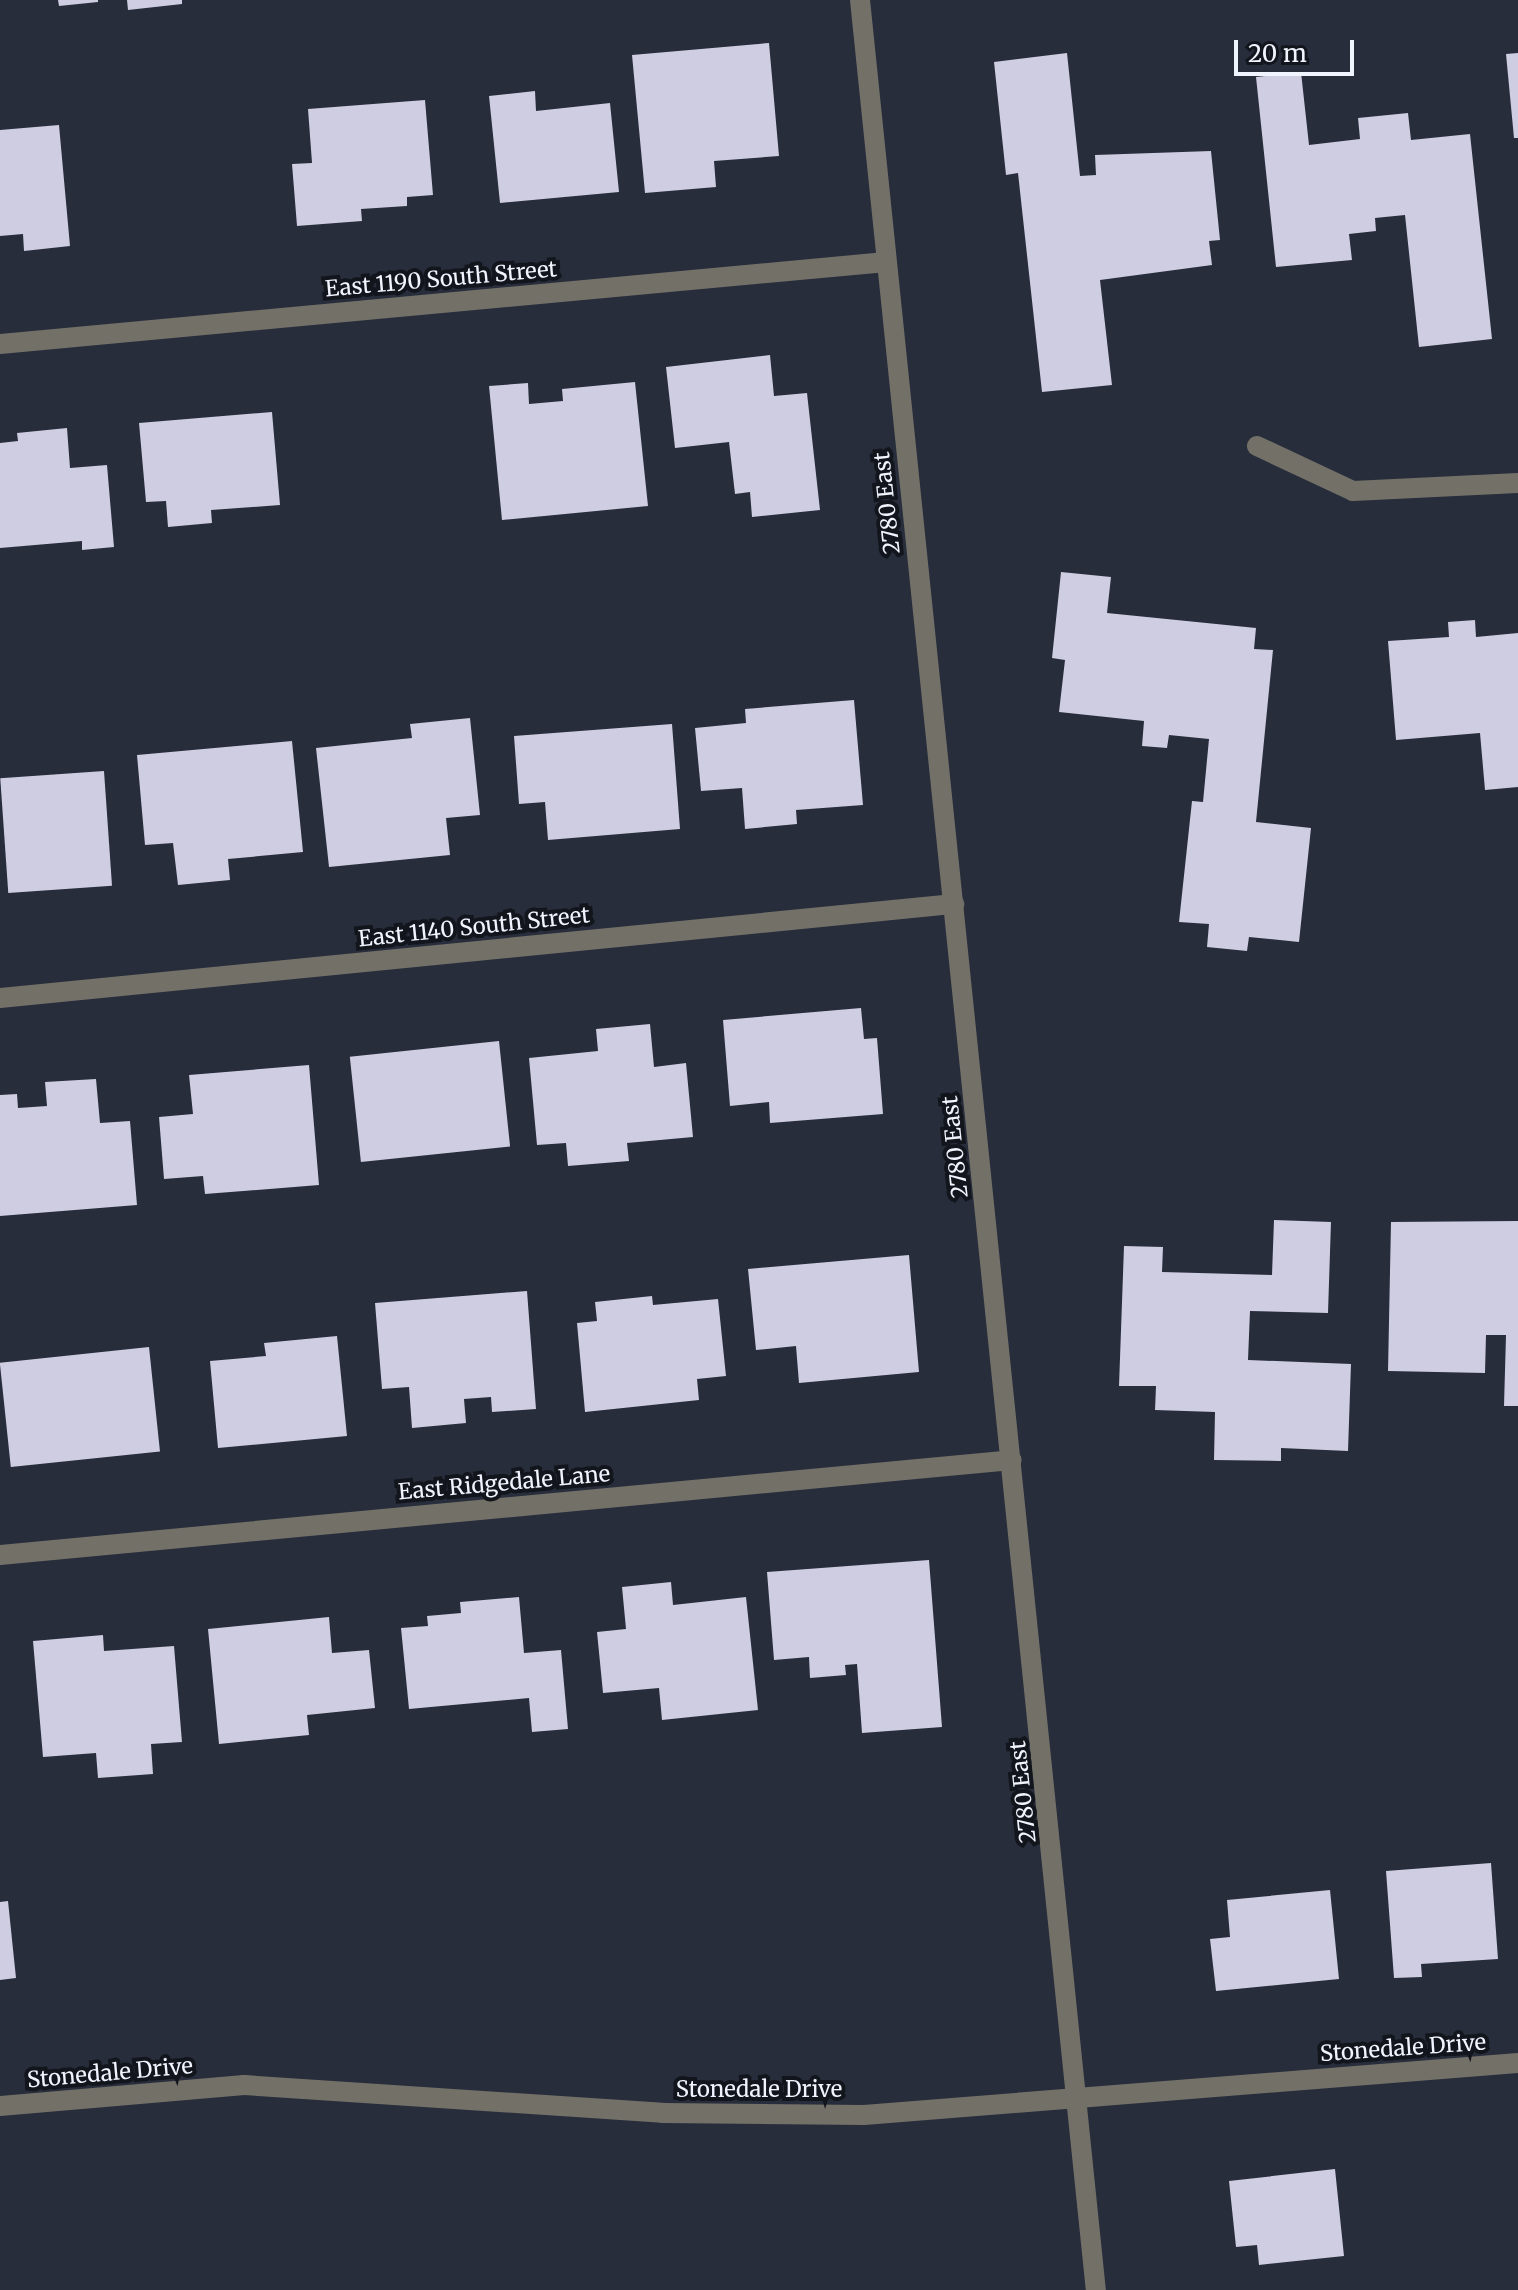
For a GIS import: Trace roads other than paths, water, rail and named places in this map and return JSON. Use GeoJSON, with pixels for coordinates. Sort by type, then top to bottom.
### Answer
{"type":"FeatureCollection","features":[{"type":"Feature","properties":{"kind":"street","name":"2780 East"},"geometry":{"type":"LineString","coordinates":[[860,0],[1096,2290]]}},
{"type":"Feature","properties":{"kind":"street","name":"East 1190 South Street"},"geometry":{"type":"LineString","coordinates":[[0,344],[886,262]]}},
{"type":"Feature","properties":{"kind":"street"},"geometry":{"type":"LineString","coordinates":[[1257,446],[1353,491],[1518,483]]}},
{"type":"Feature","properties":{"kind":"street","name":"East 1140 South Street"},"geometry":{"type":"LineString","coordinates":[[0,998],[954,904]]}},
{"type":"Feature","properties":{"kind":"street","name":"East Ridgedale Lane"},"geometry":{"type":"LineString","coordinates":[[0,1555],[1012,1460]]}},
{"type":"Feature","properties":{"kind":"street","name":"Stonedale Drive"},"geometry":{"type":"LineString","coordinates":[[0,2106],[244,2085],[662,2113],[864,2115],[1518,2063]]}}]}
